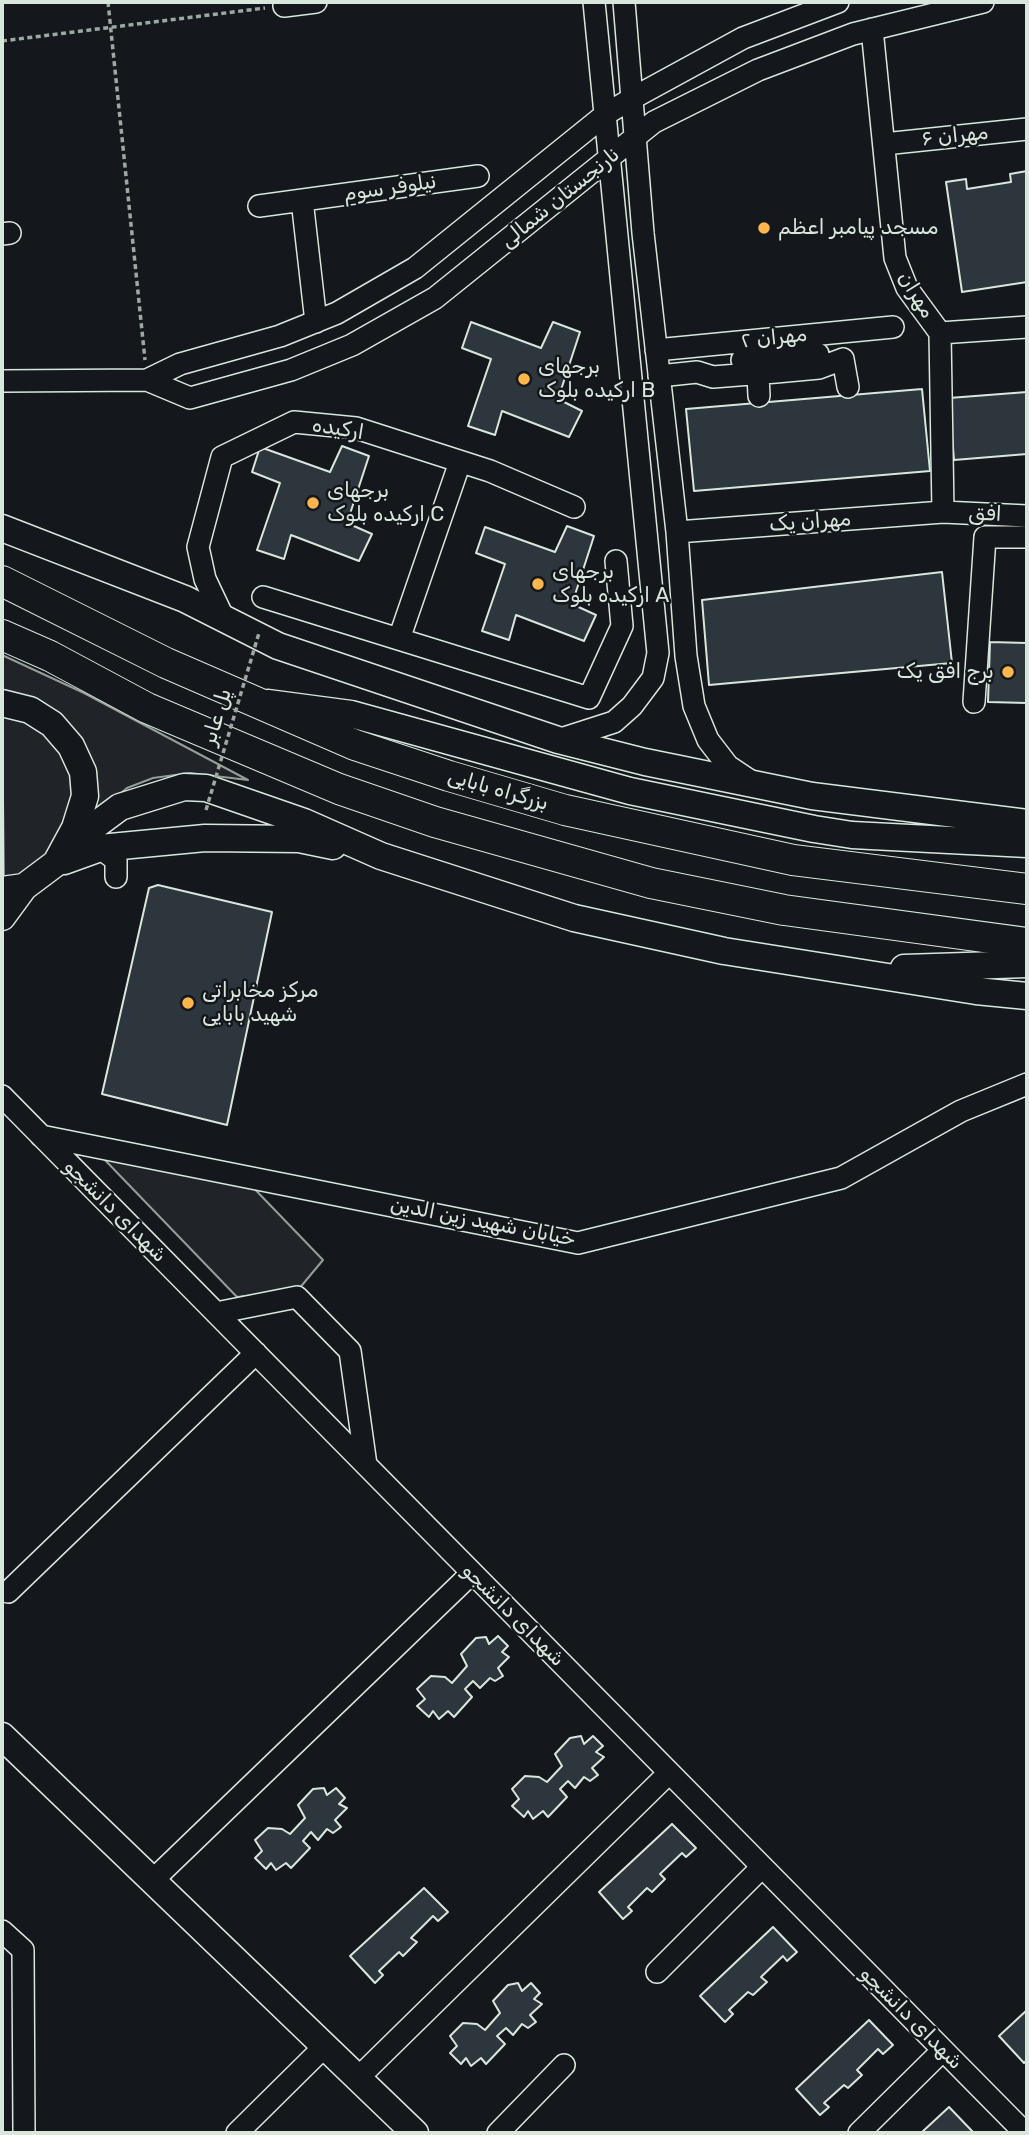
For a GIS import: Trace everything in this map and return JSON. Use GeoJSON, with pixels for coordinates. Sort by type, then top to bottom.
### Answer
{"type":"FeatureCollection","features":[{"type":"Feature","properties":{"kind":"highway","name":"بزرگراه بابایی"},"geometry":{"type":"LineString","coordinates":[[2,581],[166,663],[355,745],[565,810],[793,860],[1027,889]]}},
{"type":"Feature","properties":{"kind":"highway"},"geometry":{"type":"LineString","coordinates":[[2,635],[50,656],[147,708],[339,789],[435,822],[651,883],[784,910],[989,940],[1027,943]]}},
{"type":"Feature","properties":{"kind":"main road"},"geometry":{"type":"LineString","coordinates":[[2,528],[223,617],[278,646],[558,740],[645,762],[812,796],[1027,823]]}},
{"type":"Feature","properties":{"kind":"main road"},"geometry":{"type":"LineString","coordinates":[[2,703],[30,710],[52,724],[71,746],[83,772],[85,796],[81,813],[56,863]]}},
{"type":"Feature","properties":{"kind":"main road"},"geometry":{"type":"LineString","coordinates":[[261,703],[351,714],[630,791],[814,830],[865,836],[1027,844]]}},
{"type":"Feature","properties":{"kind":"main road"},"geometry":{"type":"LineString","coordinates":[[56,863],[85,833],[120,807],[184,787],[206,788],[304,822],[381,856],[574,918],[723,951],[976,991],[1027,996]]}},
{"type":"Feature","properties":{"kind":"main road"},"geometry":{"type":"LineString","coordinates":[[2,917],[13,889],[56,863],[100,848],[205,838],[299,839],[381,856]]}},
{"type":"Feature","properties":{"kind":"main road"},"geometry":{"type":"LineString","coordinates":[[843,970],[1027,964]]}},
{"type":"Feature","properties":{"kind":"main road"},"geometry":{"type":"LineString","coordinates":[[2,1736],[415,2133]]}},
{"type":"Feature","properties":{"kind":"street"},"geometry":{"type":"LineString","coordinates":[[284,6],[316,2]]}},
{"type":"Feature","properties":{"kind":"street"},"geometry":{"type":"LineString","coordinates":[[558,740],[614,722],[632,706],[653,678],[658,653],[594,2]]}},
{"type":"Feature","properties":{"kind":"street"},"geometry":{"type":"LineString","coordinates":[[624,2],[656,350],[677,532],[686,656],[694,706],[708,740],[727,766],[757,785]]}},
{"type":"Feature","properties":{"kind":"street","name":"نارنجستان شمالی"},"geometry":{"type":"LineString","coordinates":[[147,380],[180,364],[279,336],[337,313],[415,268],[606,114],[743,38],[838,2]]}},
{"type":"Feature","properties":{"kind":"street","name":"نارنجستان شمالی"},"geometry":{"type":"LineString","coordinates":[[2,381],[147,380],[190,398],[291,370],[352,345],[435,298],[654,121],[758,70],[872,29],[983,2]]}},
{"type":"Feature","properties":{"kind":"street","name":"مهران"},"geometry":{"type":"LineString","coordinates":[[872,29],[895,258],[907,288],[940,332],[943,512]]}},
{"type":"Feature","properties":{"kind":"street","name":"مهران ۶"},"geometry":{"type":"LineString","coordinates":[[884,144],[1027,129]]}},
{"type":"Feature","properties":{"kind":"street","name":"نیلوفر سوم"},"geometry":{"type":"LineString","coordinates":[[259,206],[478,176]]}},
{"type":"Feature","properties":{"kind":"street"},"geometry":{"type":"LineString","coordinates":[[302,200],[316,321]]}},
{"type":"Feature","properties":{"kind":"street"},"geometry":{"type":"LineString","coordinates":[[337,313],[352,345]]}},
{"type":"Feature","properties":{"kind":"street","name":"مهران ۲"},"geometry":{"type":"LineString","coordinates":[[656,350],[893,327]]}},
{"type":"Feature","properties":{"kind":"street"},"geometry":{"type":"LineString","coordinates":[[940,332],[1027,327]]}},
{"type":"Feature","properties":{"kind":"street"},"geometry":{"type":"LineString","coordinates":[[659,376],[697,372],[713,377],[768,377],[819,368],[843,359],[848,387]]}},
{"type":"Feature","properties":{"kind":"street","name":"ارکیده"},"geometry":{"type":"LineString","coordinates":[[223,617],[205,579],[198,547],[222,457],[294,422],[356,428],[460,462],[574,508]]}},
{"type":"Feature","properties":{"kind":"street"},"geometry":{"type":"LineString","coordinates":[[639,452],[667,449]]}},
{"type":"Feature","properties":{"kind":"street"},"geometry":{"type":"LineString","coordinates":[[399,639],[460,462]]}},
{"type":"Feature","properties":{"kind":"street"},"geometry":{"type":"LineString","coordinates":[[943,512],[985,537],[974,702]]}},
{"type":"Feature","properties":{"kind":"street","name":"افق"},"geometry":{"type":"LineString","coordinates":[[943,512],[1027,516]]}},
{"type":"Feature","properties":{"kind":"street","name":"مهران یک"},"geometry":{"type":"LineString","coordinates":[[677,532],[943,512]]}},
{"type":"Feature","properties":{"kind":"street","name":"افق"},"geometry":{"type":"LineString","coordinates":[[985,537],[1027,537]]}},
{"type":"Feature","properties":{"kind":"street"},"geometry":{"type":"LineString","coordinates":[[263,597],[589,698],[622,626],[617,561]]}},
{"type":"Feature","properties":{"kind":"street"},"geometry":{"type":"LineString","coordinates":[[658,653],[686,656]]}},
{"type":"Feature","properties":{"kind":"street"},"geometry":{"type":"LineString","coordinates":[[100,848],[116,860],[116,877]]}},
{"type":"Feature","properties":{"kind":"street","name":"خیابان شهید زین الدین"},"geometry":{"type":"LineString","coordinates":[[41,1136],[578,1242],[841,1178],[961,1111],[1027,1083]]}},
{"type":"Feature","properties":{"kind":"street","name":"شهدای دانشجو"},"geometry":{"type":"LineString","coordinates":[[2,1096],[1025,2133]]}},
{"type":"Feature","properties":{"kind":"street"},"geometry":{"type":"LineString","coordinates":[[216,1314],[298,1297],[350,1351],[366,1465]]}},
{"type":"Feature","properties":{"kind":"street"},"geometry":{"type":"LineString","coordinates":[[8,1592],[256,1353]]}},
{"type":"Feature","properties":{"kind":"street"},"geometry":{"type":"LineString","coordinates":[[152,1881],[472,1573]]}},
{"type":"Feature","properties":{"kind":"street"},"geometry":{"type":"LineString","coordinates":[[358,2078],[669,1773]]}},
{"type":"Feature","properties":{"kind":"street"},"geometry":{"type":"LineString","coordinates":[[657,1972],[762,1867]]}},
{"type":"Feature","properties":{"kind":"street"},"geometry":{"type":"LineString","coordinates":[[2,1931],[23,1950],[24,2133]]}},
{"type":"Feature","properties":{"kind":"street"},"geometry":{"type":"LineString","coordinates":[[237,2133],[325,2046]]}},
{"type":"Feature","properties":{"kind":"street"},"geometry":{"type":"LineString","coordinates":[[859,2133],[943,2050]]}},
{"type":"Feature","properties":{"kind":"street"},"geometry":{"type":"LineString","coordinates":[[498,2133],[564,2065]]}},
{"type":"Feature","properties":{"kind":"path"},"geometry":{"type":"LineString","coordinates":[[108,2],[147,380]]}},
{"type":"Feature","properties":{"kind":"path"},"geometry":{"type":"LineString","coordinates":[[2,41],[284,6]]}},
{"type":"Feature","properties":{"kind":"path","name":"پل عابر"},"geometry":{"type":"LineString","coordinates":[[206,810],[259,633]]}},
{"type":"Feature","properties":{"kind":"shaded area"},"geometry":{"type":"Polygon","coordinates":[[[2,655],[84,693],[248,780],[190,773],[153,778],[127,788],[82,825],[90,764],[2,694],[2,655]]]}},
{"type":"Feature","properties":{"kind":"shaded area"},"geometry":{"type":"Polygon","coordinates":[[[2,712],[44,728],[69,761],[75,797],[64,835],[39,864],[4,883],[2,712]]]}},
{"type":"Feature","properties":{"kind":"shaded area"},"geometry":{"type":"Polygon","coordinates":[[[102,1157],[245,1179],[323,1260],[298,1290],[237,1297],[102,1157]]]}},
{"type":"Feature","properties":{"kind":"building"},"geometry":{"type":"Polygon","coordinates":[[[1027,171],[1027,282],[962,292],[946,182],[966,179],[967,189],[1011,182],[1010,174],[1027,171]]]}},
{"type":"Feature","properties":{"kind":"building","name":"برجهای ارکیده بلوک B"},"geometry":{"type":"Polygon","coordinates":[[[471,322],[541,348],[553,322],[580,332],[558,399],[582,411],[569,437],[502,411],[495,435],[468,426],[491,359],[462,348],[471,322]]]}},
{"type":"Feature","properties":{"kind":"building"},"geometry":{"type":"Polygon","coordinates":[[[922,389],[930,471],[694,491],[686,409],[922,389]]]}},
{"type":"Feature","properties":{"kind":"building"},"geometry":{"type":"Polygon","coordinates":[[[1027,392],[1027,454],[954,460],[949,398],[1027,392]]]}},
{"type":"Feature","properties":{"kind":"building","name":"برجهای ارکیده بلوک C"},"geometry":{"type":"Polygon","coordinates":[[[342,446],[369,456],[347,523],[372,534],[359,561],[291,535],[284,559],[257,550],[280,483],[252,472],[260,447],[330,472],[342,446]]]}},
{"type":"Feature","properties":{"kind":"building","name":"برجهای ارکیده بلوک A"},"geometry":{"type":"Polygon","coordinates":[[[567,526],[594,536],[572,604],[596,615],[584,641],[516,615],[509,640],[482,631],[505,564],[476,553],[485,527],[555,552],[567,526]]]}},
{"type":"Feature","properties":{"kind":"building"},"geometry":{"type":"Polygon","coordinates":[[[942,572],[952,663],[709,685],[702,600],[942,572]]]}},
{"type":"Feature","properties":{"kind":"building","name":"برج افق یک"},"geometry":{"type":"Polygon","coordinates":[[[990,642],[1027,643],[1027,703],[988,702],[990,642]]]}},
{"type":"Feature","properties":{"kind":"building","name":"مرکز مخابراتی شهید بابایی"},"geometry":{"type":"Polygon","coordinates":[[[158,885],[272,912],[227,1125],[102,1094],[149,888],[158,885]]]}},
{"type":"Feature","properties":{"kind":"building"},"geometry":{"type":"Polygon","coordinates":[[[498,1636],[508,1646],[502,1652],[509,1657],[498,1668],[503,1676],[495,1681],[490,1678],[480,1688],[473,1681],[465,1689],[472,1697],[454,1717],[448,1711],[439,1719],[433,1711],[429,1717],[417,1706],[425,1699],[417,1689],[431,1676],[445,1677],[452,1683],[467,1666],[461,1654],[476,1638],[486,1637],[489,1644],[498,1636]]]}},
{"type":"Feature","properties":{"kind":"building"},"geometry":{"type":"Polygon","coordinates":[[[581,1736],[584,1744],[593,1736],[603,1746],[596,1752],[604,1757],[592,1768],[598,1775],[590,1781],[584,1777],[575,1788],[568,1781],[560,1789],[567,1797],[548,1817],[543,1811],[533,1819],[528,1811],[524,1817],[512,1806],[519,1799],[512,1789],[525,1776],[539,1777],[547,1782],[562,1766],[555,1754],[570,1738],[581,1736]]]}},
{"type":"Feature","properties":{"kind":"building"},"geometry":{"type":"Polygon","coordinates":[[[324,1788],[327,1795],[336,1788],[345,1798],[339,1804],[347,1808],[335,1820],[341,1827],[333,1833],[327,1829],[318,1840],[311,1832],[303,1841],[310,1848],[291,1868],[286,1863],[276,1870],[271,1863],[266,1869],[255,1858],[262,1851],[255,1840],[268,1828],[282,1829],[290,1834],[305,1818],[298,1805],[313,1789],[324,1788]]]}},
{"type":"Feature","properties":{"kind":"building"},"geometry":{"type":"Polygon","coordinates":[[[672,1824],[696,1848],[686,1857],[682,1853],[660,1874],[665,1879],[652,1892],[647,1888],[628,1907],[632,1911],[623,1919],[599,1892],[672,1824]]]}},
{"type":"Feature","properties":{"kind":"building"},"geometry":{"type":"Polygon","coordinates":[[[424,1888],[448,1912],[438,1921],[433,1916],[411,1938],[417,1942],[403,1956],[399,1952],[379,1971],[383,1975],[375,1983],[350,1956],[424,1888]]]}},
{"type":"Feature","properties":{"kind":"building"},"geometry":{"type":"Polygon","coordinates":[[[773,1927],[797,1952],[787,1961],[783,1956],[761,1977],[767,1982],[753,1995],[748,1992],[729,2010],[733,2014],[725,2022],[700,1996],[773,1927]]]}},
{"type":"Feature","properties":{"kind":"building"},"geometry":{"type":"Polygon","coordinates":[[[518,1983],[522,1991],[531,1983],[540,1993],[534,1999],[542,2004],[530,2015],[536,2022],[528,2028],[522,2024],[513,2035],[506,2028],[497,2036],[505,2044],[486,2064],[481,2058],[471,2066],[466,2058],[461,2064],[450,2053],[457,2046],[450,2036],[463,2023],[477,2024],[485,2030],[500,2013],[493,2001],[508,1985],[518,1983]]]}},
{"type":"Feature","properties":{"kind":"building"},"geometry":{"type":"Polygon","coordinates":[[[1027,2010],[1027,2060],[1024,2063],[999,2036],[1027,2010]]]}},
{"type":"Feature","properties":{"kind":"building"},"geometry":{"type":"Polygon","coordinates":[[[869,2020],[893,2045],[883,2054],[878,2049],[857,2070],[862,2075],[848,2088],[844,2085],[824,2103],[829,2107],[820,2115],[796,2089],[869,2020]]]}},
{"type":"Feature","properties":{"kind":"building"},"geometry":{"type":"Polygon","coordinates":[[[949,2107],[973,2132],[921,2133],[949,2107]]]}},
{"type":"Feature","properties":{"kind":"place","name":"مسجد پیامبر اعظم"},"geometry":{"type":"Point","coordinates":[764,228]}},
{"type":"Feature","properties":{"kind":"place","name":"برجهای ارکیده بلوک B"},"geometry":{"type":"Point","coordinates":[524,379]}},
{"type":"Feature","properties":{"kind":"place","name":"برجهای ارکیده بلوک C"},"geometry":{"type":"Point","coordinates":[313,503]}},
{"type":"Feature","properties":{"kind":"place","name":"برجهای ارکیده بلوک A"},"geometry":{"type":"Point","coordinates":[538,584]}},
{"type":"Feature","properties":{"kind":"place","name":"برج افق یک"},"geometry":{"type":"Point","coordinates":[1008,672]}},
{"type":"Feature","properties":{"kind":"place","name":"مرکز مخابراتی شهید بابایی"},"geometry":{"type":"Point","coordinates":[188,1003]}}]}
